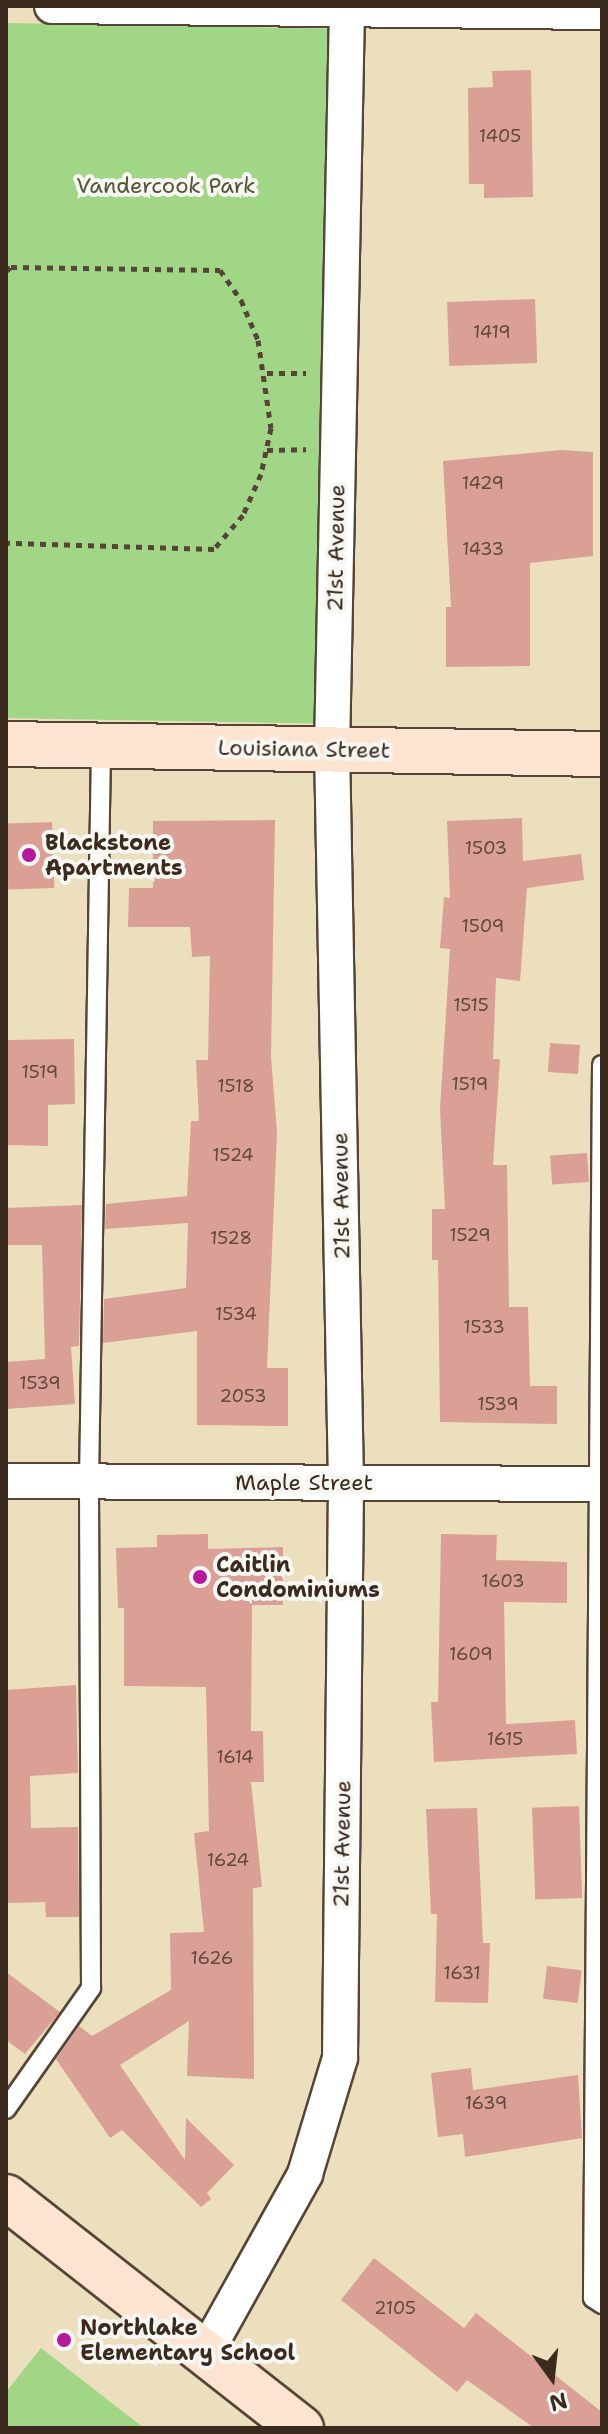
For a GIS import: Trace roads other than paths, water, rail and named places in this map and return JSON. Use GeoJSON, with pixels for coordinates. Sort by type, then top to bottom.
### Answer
{"type":"FeatureCollection","features":[{"type":"Feature","properties":{"kind":"street"},"geometry":{"type":"LineString","coordinates":[[52,6],[602,12]]}},
{"type":"Feature","properties":{"kind":"street","name":"21st Avenue"},"geometry":{"type":"LineString","coordinates":[[205,2354],[305,2174],[340,2058],[346,1483],[332,750],[347,9]]}},
{"type":"Feature","properties":{"kind":"street","name":"Louisiana Street"},"geometry":{"type":"LineString","coordinates":[[6,744],[602,754]]}},
{"type":"Feature","properties":{"kind":"street","name":"Maple Street"},"geometry":{"type":"LineString","coordinates":[[6,1481],[600,1484]]}},
{"type":"Feature","properties":{"kind":"street"},"geometry":{"type":"LineString","coordinates":[[6,2197],[301,2428]]}},
{"type":"Feature","properties":{"kind":"lane"},"geometry":{"type":"LineString","coordinates":[[6,2109],[91,1988],[89,1481],[101,746]]}},
{"type":"Feature","properties":{"kind":"lane"},"geometry":{"type":"LineString","coordinates":[[602,1065],[593,2298],[602,2304]]}},
{"type":"Feature","properties":{"kind":"place","name":"Blackstone Apartments"},"geometry":{"type":"Point","coordinates":[29,855]}},
{"type":"Feature","properties":{"kind":"place","name":"Caitlin Condominiums"},"geometry":{"type":"Point","coordinates":[200,1577]}},
{"type":"Feature","properties":{"kind":"place","name":"Northlake Elementary School"},"geometry":{"type":"Point","coordinates":[64,2340]}},
{"type":"Feature","properties":{"kind":"park label","name":"Vandercook Park"},"geometry":{"type":"Point","coordinates":[166,186]}}]}
